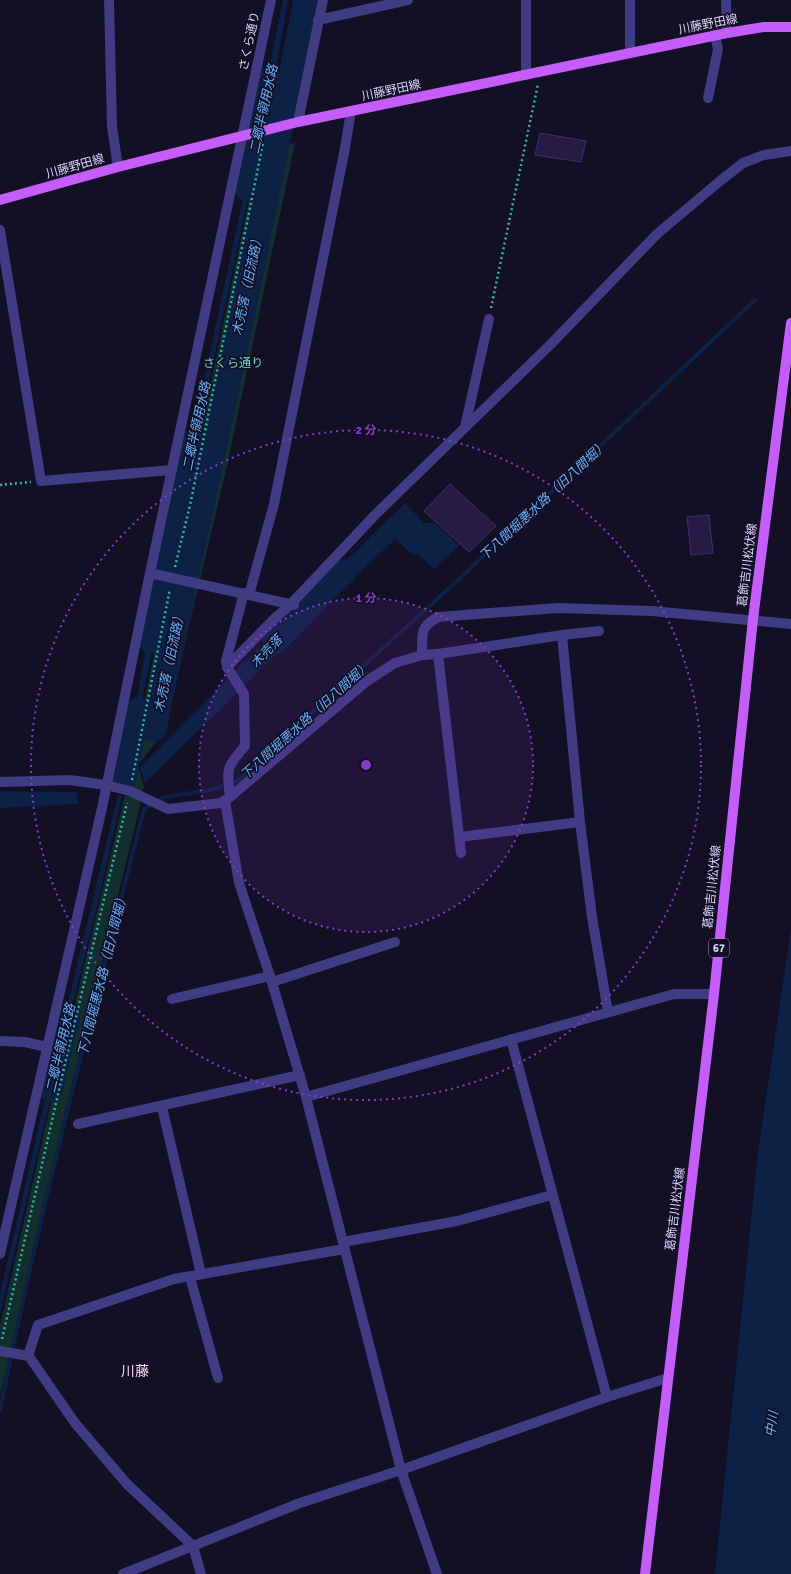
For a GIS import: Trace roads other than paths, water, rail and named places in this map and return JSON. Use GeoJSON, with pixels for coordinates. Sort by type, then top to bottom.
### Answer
{"type":"FeatureCollection","features":[{"type":"Feature","properties":{"kind":"main road","name":"川藤野田線"},"geometry":{"type":"LineString","coordinates":[[0,200],[118,167],[296,122],[715,35],[764,27],[791,27]]}},
{"type":"Feature","properties":{"kind":"main road","name":"葛飾吉川松伏線"},"geometry":{"type":"LineString","coordinates":[[645,1574],[714,994],[753,619],[791,323]]}},
{"type":"Feature","properties":{"kind":"street"},"geometry":{"type":"LineString","coordinates":[[109,0],[112,127],[118,167]]}},
{"type":"Feature","properties":{"kind":"street","name":"さくら通り"},"geometry":{"type":"LineString","coordinates":[[0,1254],[50,1050],[99,824],[119,788],[150,573],[248,134],[271,0]]}},
{"type":"Feature","properties":{"kind":"street"},"geometry":{"type":"LineString","coordinates":[[296,122],[323,0]]}},
{"type":"Feature","properties":{"kind":"street"},"geometry":{"type":"LineString","coordinates":[[318,20],[408,0]]}},
{"type":"Feature","properties":{"kind":"street"},"geometry":{"type":"LineString","coordinates":[[526,0],[526,75]]}},
{"type":"Feature","properties":{"kind":"street"},"geometry":{"type":"LineString","coordinates":[[630,0],[630,53]]}},
{"type":"Feature","properties":{"kind":"street"},"geometry":{"type":"LineString","coordinates":[[726,0],[727,33]]}},
{"type":"Feature","properties":{"kind":"street"},"geometry":{"type":"LineString","coordinates":[[708,98],[718,48],[715,35]]}},
{"type":"Feature","properties":{"kind":"street"},"geometry":{"type":"LineString","coordinates":[[351,111],[345,148],[274,504],[226,661],[244,694],[245,746],[232,762],[227,771],[227,799],[239,883],[271,979],[300,1075],[401,1470],[437,1574]]}},
{"type":"Feature","properties":{"kind":"street"},"geometry":{"type":"LineString","coordinates":[[228,667],[274,618],[294,606],[376,514],[550,345],[657,234],[714,185],[743,163],[764,155],[791,151]]}},
{"type":"Feature","properties":{"kind":"street"},"geometry":{"type":"LineString","coordinates":[[0,230],[41,481],[172,470]]}},
{"type":"Feature","properties":{"kind":"street"},"geometry":{"type":"LineString","coordinates":[[465,427],[489,319]]}},
{"type":"Feature","properties":{"kind":"street"},"geometry":{"type":"LineString","coordinates":[[150,573],[294,606]]}},
{"type":"Feature","properties":{"kind":"street"},"geometry":{"type":"LineString","coordinates":[[422,655],[423,630],[427,623],[438,617],[558,608],[652,611],[753,619],[791,624]]}},
{"type":"Feature","properties":{"kind":"street"},"geometry":{"type":"LineString","coordinates":[[0,782],[70,780],[119,788],[141,796],[168,809],[221,803],[367,681],[395,663],[422,655],[599,631]]}},
{"type":"Feature","properties":{"kind":"street"},"geometry":{"type":"LineString","coordinates":[[562,635],[580,822],[592,917],[608,1012]]}},
{"type":"Feature","properties":{"kind":"street"},"geometry":{"type":"LineString","coordinates":[[438,654],[461,853]]}},
{"type":"Feature","properties":{"kind":"street"},"geometry":{"type":"LineString","coordinates":[[459,837],[580,822]]}},
{"type":"Feature","properties":{"kind":"street"},"geometry":{"type":"LineString","coordinates":[[172,999],[271,979],[395,942]]}},
{"type":"Feature","properties":{"kind":"street"},"geometry":{"type":"LineString","coordinates":[[306,1097],[674,994],[714,994]]}},
{"type":"Feature","properties":{"kind":"street"},"geometry":{"type":"LineString","coordinates":[[511,1039],[607,1397]]}},
{"type":"Feature","properties":{"kind":"street"},"geometry":{"type":"LineString","coordinates":[[0,1041],[25,1042],[50,1050]]}},
{"type":"Feature","properties":{"kind":"street"},"geometry":{"type":"LineString","coordinates":[[78,1124],[300,1075]]}},
{"type":"Feature","properties":{"kind":"street"},"geometry":{"type":"LineString","coordinates":[[162,1106],[201,1274]]}},
{"type":"Feature","properties":{"kind":"street"},"geometry":{"type":"LineString","coordinates":[[28,1356],[38,1325],[174,1279],[190,1277],[457,1221],[552,1195]]}},
{"type":"Feature","properties":{"kind":"street"},"geometry":{"type":"LineString","coordinates":[[190,1277],[218,1378]]}},
{"type":"Feature","properties":{"kind":"street"},"geometry":{"type":"LineString","coordinates":[[3,1351],[28,1356],[75,1423],[128,1484],[193,1546],[201,1574]]}},
{"type":"Feature","properties":{"kind":"street"},"geometry":{"type":"LineString","coordinates":[[124,1574],[300,1503],[401,1470],[607,1397],[668,1378]]}},
{"type":"Feature","properties":{"kind":"water"},"geometry":{"type":"Polygon","coordinates":[[[283,0],[288,0],[276,69],[266,110],[261,109],[283,0]]]}},
{"type":"Feature","properties":{"kind":"water"},"geometry":{"type":"Polygon","coordinates":[[[252,155],[257,156],[189,477],[184,475],[252,155]]]}},
{"type":"Feature","properties":{"kind":"water"},"geometry":{"type":"Polygon","coordinates":[[[183,484],[188,485],[175,545],[170,541],[183,484]]]}},
{"type":"Feature","properties":{"kind":"water"},"geometry":{"type":"Polygon","coordinates":[[[405,503],[424,523],[435,523],[459,546],[434,569],[418,554],[413,555],[395,539],[332,599],[317,595],[316,590],[405,503]]]}},
{"type":"Feature","properties":{"kind":"water"},"geometry":{"type":"Polygon","coordinates":[[[153,608],[161,609],[133,743],[129,743],[153,608]]]}},
{"type":"Feature","properties":{"kind":"water"},"geometry":{"type":"Polygon","coordinates":[[[291,615],[311,620],[145,783],[140,767],[291,615]]]}},
{"type":"Feature","properties":{"kind":"water"},"geometry":{"type":"Polygon","coordinates":[[[0,791],[76,792],[79,804],[0,808],[0,791]]]}},
{"type":"Feature","properties":{"kind":"water"},"geometry":{"type":"Polygon","coordinates":[[[118,795],[122,796],[100,894],[62,1049],[57,1048],[118,795]]]}},
{"type":"Feature","properties":{"kind":"water","name":"中川"},"geometry":{"type":"Polygon","coordinates":[[[791,929],[791,1574],[715,1574],[758,1152],[791,929]]]}},
{"type":"Feature","properties":{"kind":"water"},"geometry":{"type":"Polygon","coordinates":[[[55,1056],[60,1058],[0,1314],[0,1295],[55,1056]]]}},
{"type":"Feature","properties":{"kind":"waterway","name":"木売落（旧流路）"},"geometry":{"type":"LineString","coordinates":[[188,569],[241,322],[306,0]]}},
{"type":"Feature","properties":{"kind":"waterway","name":"二郷半領用水路"},"geometry":{"type":"LineString","coordinates":[[247,189],[271,76]]}},
{"type":"Feature","properties":{"kind":"waterway","name":"下八間堀悪水路（旧八間堀）"},"geometry":{"type":"LineString","coordinates":[[0,1411],[32,1259],[144,809],[165,797],[211,790],[238,781],[457,581],[755,300]]}},
{"type":"Feature","properties":{"kind":"waterway","name":"二郷半領用水路"},"geometry":{"type":"LineString","coordinates":[[151,641],[193,442]]}},
{"type":"Feature","properties":{"kind":"waterway","name":"木売落"},"geometry":{"type":"LineString","coordinates":[[275,642],[344,572]]}},
{"type":"Feature","properties":{"kind":"waterway","name":"木売落（旧流路）"},"geometry":{"type":"LineString","coordinates":[[154,729],[183,593]]}},
{"type":"Feature","properties":{"kind":"waterway","name":"二郷半領用水路"},"geometry":{"type":"LineString","coordinates":[[123,781],[138,710]]}},
{"type":"Feature","properties":{"kind":"waterway","name":"二郷半領用水路"},"geometry":{"type":"LineString","coordinates":[[50,1089],[68,1015]]}},
{"type":"Feature","properties":{"kind":"district","name":"川藤"},"geometry":{"type":"Point","coordinates":[135,1371]}}]}
